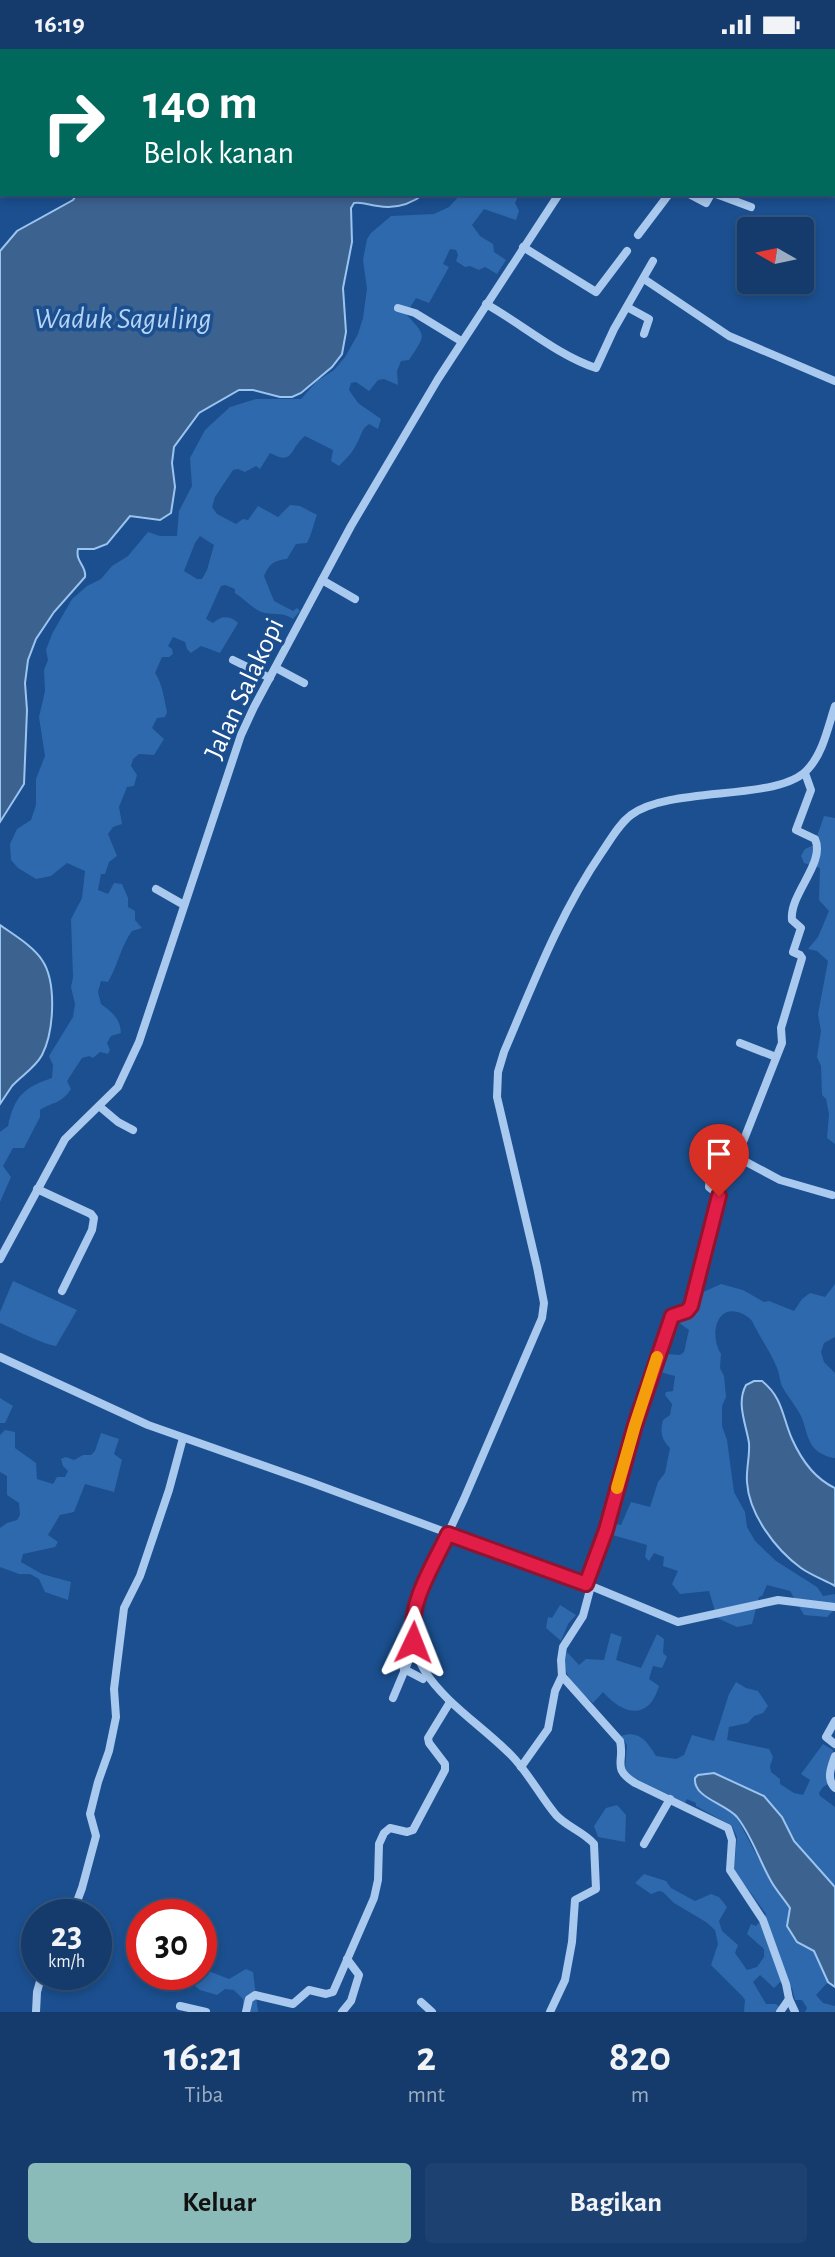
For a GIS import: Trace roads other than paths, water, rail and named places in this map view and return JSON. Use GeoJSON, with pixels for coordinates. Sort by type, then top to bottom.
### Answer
{"type":"FeatureCollection","features":[{"type":"Feature","properties":{"kind":"street","name":"Jalan Salakopi"},"geometry":{"type":"LineString","coordinates":[[0,1259],[69,1133],[118,1087],[130,1066],[243,728],[322,580],[461,341],[558,196]]}},
{"type":"Feature","properties":{"kind":"street"},"geometry":{"type":"LineString","coordinates":[[638,235],[667,196]]}},
{"type":"Feature","properties":{"kind":"street"},"geometry":{"type":"LineString","coordinates":[[693,196],[706,203],[712,196]]}},
{"type":"Feature","properties":{"kind":"street"},"geometry":{"type":"LineString","coordinates":[[739,198],[751,207]]}},
{"type":"Feature","properties":{"kind":"street"},"geometry":{"type":"LineString","coordinates":[[523,247],[596,292],[627,251]]}},
{"type":"Feature","properties":{"kind":"street"},"geometry":{"type":"LineString","coordinates":[[486,304],[545,342],[596,368],[653,261]]}},
{"type":"Feature","properties":{"kind":"street"},"geometry":{"type":"LineString","coordinates":[[644,279],[729,336],[835,381]]}},
{"type":"Feature","properties":{"kind":"street"},"geometry":{"type":"LineString","coordinates":[[627,307],[649,319],[644,334]]}},
{"type":"Feature","properties":{"kind":"street"},"geometry":{"type":"LineString","coordinates":[[398,308],[415,313],[461,341]]}},
{"type":"Feature","properties":{"kind":"street"},"geometry":{"type":"LineString","coordinates":[[322,580],[355,599]]}},
{"type":"Feature","properties":{"kind":"street"},"geometry":{"type":"LineString","coordinates":[[233,660],[270,678]]}},
{"type":"Feature","properties":{"kind":"street"},"geometry":{"type":"LineString","coordinates":[[276,668],[304,683]]}},
{"type":"Feature","properties":{"kind":"street"},"geometry":{"type":"LineString","coordinates":[[550,2012],[565,1980],[573,1935],[575,1900],[596,1889],[595,1848],[592,1840],[555,1814],[521,1767],[496,1741],[434,1686],[414,1648],[411,1623],[414,1608],[543,1315],[544,1301],[497,1088],[504,1052],[570,903],[621,825],[643,808],[653,804],[774,786],[797,779],[805,773],[820,749],[835,706]]}},
{"type":"Feature","properties":{"kind":"street"},"geometry":{"type":"LineString","coordinates":[[737,1157],[782,1043],[781,1028],[802,958],[793,952],[801,928],[792,920],[791,913],[812,867],[817,847],[815,839],[796,830],[811,790],[805,773]]}},
{"type":"Feature","properties":{"kind":"street"},"geometry":{"type":"LineString","coordinates":[[156,889],[184,905]]}},
{"type":"Feature","properties":{"kind":"street"},"geometry":{"type":"LineString","coordinates":[[740,1042],[776,1057]]}},
{"type":"Feature","properties":{"kind":"street"},"geometry":{"type":"LineString","coordinates":[[99,1106],[118,1122],[133,1130]]}},
{"type":"Feature","properties":{"kind":"street"},"geometry":{"type":"LineString","coordinates":[[521,1767],[548,1729],[555,1691],[562,1676],[563,1647],[583,1616],[589,1585],[635,1425],[672,1316],[687,1311],[691,1306],[719,1198],[709,1187],[713,1150],[717,1148],[780,1180],[832,1195]]}},
{"type":"Feature","properties":{"kind":"street"},"geometry":{"type":"LineString","coordinates":[[37,1189],[91,1214],[94,1218],[92,1230],[62,1290]]}},
{"type":"Feature","properties":{"kind":"street"},"geometry":{"type":"LineString","coordinates":[[0,1357],[126,1416],[589,1585],[678,1622],[778,1600],[835,1608]]}},
{"type":"Feature","properties":{"kind":"street"},"geometry":{"type":"LineString","coordinates":[[78,1899],[96,1836],[90,1814],[116,1717],[114,1689],[125,1606],[140,1576],[169,1490],[183,1438]]}},
{"type":"Feature","properties":{"kind":"street"},"geometry":{"type":"LineString","coordinates":[[393,1699],[414,1648]]}},
{"type":"Feature","properties":{"kind":"street"},"geometry":{"type":"LineString","coordinates":[[404,1669],[423,1679]]}},
{"type":"Feature","properties":{"kind":"street"},"geometry":{"type":"LineString","coordinates":[[562,1676],[620,1740],[622,1748],[619,1766],[622,1773],[635,1783],[729,1829],[732,1840],[730,1870],[764,1920],[769,1942],[795,2012]]}},
{"type":"Feature","properties":{"kind":"street"},"geometry":{"type":"LineString","coordinates":[[246,2012],[249,1999],[255,1995],[293,2004],[308,1990],[331,1994],[374,1898],[382,1836],[388,1829],[407,1832],[413,1830],[445,1770],[445,1764],[428,1738],[450,1702]]}},
{"type":"Feature","properties":{"kind":"street"},"geometry":{"type":"LineString","coordinates":[[835,1721],[826,1737],[835,1744]]}},
{"type":"Feature","properties":{"kind":"street"},"geometry":{"type":"LineString","coordinates":[[835,1756],[830,1776],[835,1788]]}},
{"type":"Feature","properties":{"kind":"street"},"geometry":{"type":"LineString","coordinates":[[643,1844],[670,1799]]}},
{"type":"Feature","properties":{"kind":"street"},"geometry":{"type":"LineString","coordinates":[[342,2012],[351,2001],[359,1975],[347,1959]]}},
{"type":"Feature","properties":{"kind":"street"},"geometry":{"type":"LineString","coordinates":[[36,2012],[38,1990]]}},
{"type":"Feature","properties":{"kind":"street"},"geometry":{"type":"LineString","coordinates":[[780,2012],[789,1999]]}},
{"type":"Feature","properties":{"kind":"street"},"geometry":{"type":"LineString","coordinates":[[421,2002],[432,2012]]}},
{"type":"Feature","properties":{"kind":"street"},"geometry":{"type":"LineString","coordinates":[[180,2006],[206,2012]]}},
{"type":"Feature","properties":{"kind":"water","name":"Waduk Saguling"},"geometry":{"type":"Polygon","coordinates":[[[76,196],[421,196],[397,206],[354,203],[351,208],[352,242],[343,288],[346,332],[342,354],[332,367],[301,393],[292,397],[239,390],[199,413],[174,447],[172,463],[175,487],[171,513],[160,520],[130,516],[107,544],[94,549],[78,549],[85,577],[54,612],[36,639],[28,660],[25,683],[27,710],[24,784],[0,822],[0,251],[17,231],[76,196]]]}},
{"type":"Feature","properties":{"kind":"water"},"geometry":{"type":"Polygon","coordinates":[[[0,925],[28,945],[42,960],[50,981],[52,1007],[49,1034],[42,1055],[12,1086],[0,1104],[0,925]]]}},
{"type":"Feature","properties":{"kind":"water"},"geometry":{"type":"Polygon","coordinates":[[[762,1381],[778,1401],[792,1439],[804,1461],[815,1474],[835,1488],[835,1586],[791,1560],[765,1530],[753,1506],[747,1482],[749,1443],[742,1399],[746,1385],[762,1381]]]}},
{"type":"Feature","properties":{"kind":"water"},"geometry":{"type":"Polygon","coordinates":[[[714,1773],[764,1796],[782,1817],[794,1841],[835,1887],[835,1987],[828,1982],[814,1951],[797,1942],[787,1926],[790,1908],[771,1881],[742,1824],[732,1812],[699,1791],[695,1778],[698,1775],[714,1773]]]}}]}
